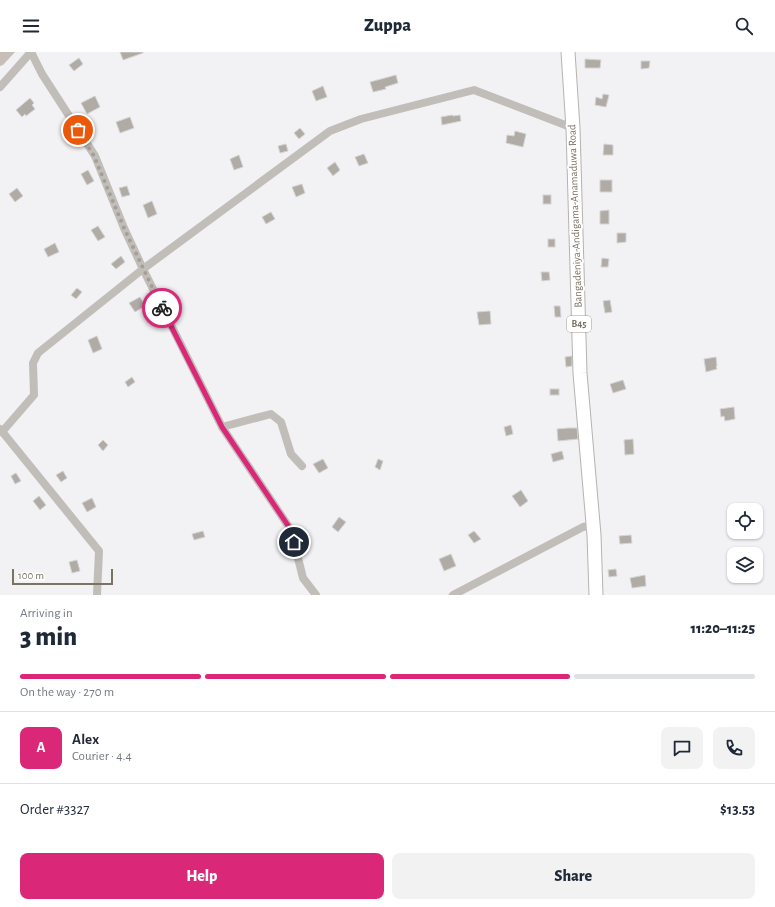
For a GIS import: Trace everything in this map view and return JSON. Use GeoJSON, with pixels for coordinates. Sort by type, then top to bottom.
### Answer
{"type":"FeatureCollection","features":[{"type":"Feature","properties":{"kind":"main road","name":"Bangadeniya-Andigama-Anamaduwa Road"},"geometry":{"type":"LineString","coordinates":[[568,52],[573,128],[580,373],[593,525],[596,595]]}},
{"type":"Feature","properties":{"kind":"street"},"geometry":{"type":"LineString","coordinates":[[0,87],[31,52],[42,74],[94,156],[143,269],[222,427],[291,530],[303,578],[316,595]]}},
{"type":"Feature","properties":{"kind":"street"},"geometry":{"type":"LineString","coordinates":[[97,595],[99,552],[1,430],[34,395],[33,363],[38,353],[143,269],[330,132],[361,119],[474,90],[573,128]]}},
{"type":"Feature","properties":{"kind":"street"},"geometry":{"type":"LineString","coordinates":[[222,427],[271,414],[281,422],[291,454],[302,466]]}},
{"type":"Feature","properties":{"kind":"street"},"geometry":{"type":"LineString","coordinates":[[453,595],[583,527],[593,525]]}},
{"type":"Feature","properties":{"kind":"shaded area"},"geometry":{"type":"Polygon","coordinates":[[[0,52],[15,52],[3,65],[0,66],[0,52]]]}},
{"type":"Feature","properties":{"kind":"building"},"geometry":{"type":"Polygon","coordinates":[[[120,52],[143,52],[143,53],[123,60],[120,52]]]}},
{"type":"Feature","properties":{"kind":"building"},"geometry":{"type":"Polygon","coordinates":[[[79,58],[83,64],[74,71],[69,65],[79,58]]]}},
{"type":"Feature","properties":{"kind":"building"},"geometry":{"type":"Polygon","coordinates":[[[585,59],[601,60],[600,68],[585,68],[585,59]]]}},
{"type":"Feature","properties":{"kind":"building"},"geometry":{"type":"Polygon","coordinates":[[[641,61],[650,61],[649,68],[641,69],[641,61]]]}},
{"type":"Feature","properties":{"kind":"building"},"geometry":{"type":"Polygon","coordinates":[[[396,75],[398,83],[385,87],[386,89],[373,92],[370,82],[396,75]]]}},
{"type":"Feature","properties":{"kind":"building"},"geometry":{"type":"Polygon","coordinates":[[[323,86],[327,97],[316,101],[312,91],[323,86]]]}},
{"type":"Feature","properties":{"kind":"building"},"geometry":{"type":"Polygon","coordinates":[[[603,94],[609,95],[606,107],[595,105],[596,97],[602,99],[603,94]]]}},
{"type":"Feature","properties":{"kind":"building"},"geometry":{"type":"Polygon","coordinates":[[[95,96],[100,107],[87,114],[81,103],[95,96]]]}},
{"type":"Feature","properties":{"kind":"building"},"geometry":{"type":"Polygon","coordinates":[[[30,98],[34,103],[32,105],[35,109],[26,116],[25,114],[22,117],[16,110],[30,98]]]}},
{"type":"Feature","properties":{"kind":"building"},"geometry":{"type":"Polygon","coordinates":[[[460,115],[461,121],[442,125],[441,117],[460,115]]]}},
{"type":"Feature","properties":{"kind":"building"},"geometry":{"type":"Polygon","coordinates":[[[130,117],[134,128],[120,133],[116,122],[130,117]]]}},
{"type":"Feature","properties":{"kind":"building"},"geometry":{"type":"Polygon","coordinates":[[[300,128],[305,134],[299,139],[294,133],[300,128]]]}},
{"type":"Feature","properties":{"kind":"building"},"geometry":{"type":"Polygon","coordinates":[[[515,131],[526,134],[523,147],[506,143],[507,135],[514,136],[515,131]]]}},
{"type":"Feature","properties":{"kind":"building"},"geometry":{"type":"Polygon","coordinates":[[[286,144],[288,151],[280,153],[278,146],[286,144]]]}},
{"type":"Feature","properties":{"kind":"building"},"geometry":{"type":"Polygon","coordinates":[[[604,144],[613,145],[613,155],[603,155],[604,144]]]}},
{"type":"Feature","properties":{"kind":"building"},"geometry":{"type":"Polygon","coordinates":[[[364,154],[368,163],[359,166],[355,157],[364,154]]]}},
{"type":"Feature","properties":{"kind":"building"},"geometry":{"type":"Polygon","coordinates":[[[239,155],[243,167],[234,170],[230,159],[239,155]]]}},
{"type":"Feature","properties":{"kind":"building"},"geometry":{"type":"Polygon","coordinates":[[[335,162],[340,170],[333,176],[327,168],[335,162]]]}},
{"type":"Feature","properties":{"kind":"building"},"geometry":{"type":"Polygon","coordinates":[[[88,170],[94,181],[87,185],[81,174],[88,170]]]}},
{"type":"Feature","properties":{"kind":"building"},"geometry":{"type":"Polygon","coordinates":[[[600,180],[612,180],[612,192],[600,192],[600,180]]]}},
{"type":"Feature","properties":{"kind":"building"},"geometry":{"type":"Polygon","coordinates":[[[302,184],[305,193],[296,197],[292,187],[302,184]]]}},
{"type":"Feature","properties":{"kind":"building"},"geometry":{"type":"Polygon","coordinates":[[[127,186],[130,195],[122,197],[119,188],[127,186]]]}},
{"type":"Feature","properties":{"kind":"building"},"geometry":{"type":"Polygon","coordinates":[[[17,188],[23,196],[15,202],[9,194],[17,188]]]}},
{"type":"Feature","properties":{"kind":"building"},"geometry":{"type":"Polygon","coordinates":[[[543,195],[551,195],[551,204],[543,204],[543,195]]]}},
{"type":"Feature","properties":{"kind":"building"},"geometry":{"type":"Polygon","coordinates":[[[152,201],[157,214],[148,218],[143,205],[152,201]]]}},
{"type":"Feature","properties":{"kind":"building"},"geometry":{"type":"Polygon","coordinates":[[[609,210],[609,224],[600,224],[600,211],[609,210]]]}},
{"type":"Feature","properties":{"kind":"building"},"geometry":{"type":"Polygon","coordinates":[[[271,212],[275,219],[266,224],[262,217],[271,212]]]}},
{"type":"Feature","properties":{"kind":"building"},"geometry":{"type":"Polygon","coordinates":[[[98,226],[105,237],[98,241],[91,230],[98,226]]]}},
{"type":"Feature","properties":{"kind":"building"},"geometry":{"type":"Polygon","coordinates":[[[617,233],[626,233],[626,242],[617,243],[617,233]]]}},
{"type":"Feature","properties":{"kind":"building"},"geometry":{"type":"Polygon","coordinates":[[[548,239],[555,239],[555,247],[548,247],[548,239]]]}},
{"type":"Feature","properties":{"kind":"building"},"geometry":{"type":"Polygon","coordinates":[[[55,243],[59,252],[48,257],[44,249],[55,243]]]}},
{"type":"Feature","properties":{"kind":"building"},"geometry":{"type":"Polygon","coordinates":[[[121,256],[125,262],[116,269],[111,264],[121,256]]]}},
{"type":"Feature","properties":{"kind":"building"},"geometry":{"type":"Polygon","coordinates":[[[602,258],[609,259],[608,267],[601,267],[602,258]]]}},
{"type":"Feature","properties":{"kind":"building"},"geometry":{"type":"Polygon","coordinates":[[[541,272],[549,272],[550,280],[542,281],[541,272]]]}},
{"type":"Feature","properties":{"kind":"building"},"geometry":{"type":"Polygon","coordinates":[[[77,288],[82,292],[76,299],[71,295],[77,288]]]}},
{"type":"Feature","properties":{"kind":"building"},"geometry":{"type":"Polygon","coordinates":[[[140,297],[145,306],[135,312],[129,303],[140,297]]]}},
{"type":"Feature","properties":{"kind":"building"},"geometry":{"type":"Polygon","coordinates":[[[610,300],[612,312],[605,313],[603,301],[610,300]]]}},
{"type":"Feature","properties":{"kind":"building"},"geometry":{"type":"Polygon","coordinates":[[[554,306],[560,306],[561,317],[555,317],[554,306]]]}},
{"type":"Feature","properties":{"kind":"building"},"geometry":{"type":"Polygon","coordinates":[[[490,311],[491,324],[479,325],[477,312],[490,311]]]}},
{"type":"Feature","properties":{"kind":"building"},"geometry":{"type":"Polygon","coordinates":[[[97,336],[102,349],[93,353],[88,340],[97,336]]]}},
{"type":"Feature","properties":{"kind":"building"},"geometry":{"type":"Polygon","coordinates":[[[572,356],[572,366],[566,367],[565,357],[572,356]]]}},
{"type":"Feature","properties":{"kind":"building"},"geometry":{"type":"Polygon","coordinates":[[[716,357],[717,369],[706,372],[704,359],[716,357]]]}},
{"type":"Feature","properties":{"kind":"building"},"geometry":{"type":"Polygon","coordinates":[[[132,377],[135,382],[128,387],[125,382],[132,377]]]}},
{"type":"Feature","properties":{"kind":"building"},"geometry":{"type":"Polygon","coordinates":[[[623,380],[626,389],[613,393],[610,384],[623,380]]]}},
{"type":"Feature","properties":{"kind":"building"},"geometry":{"type":"Polygon","coordinates":[[[550,389],[559,389],[559,395],[550,395],[550,389]]]}},
{"type":"Feature","properties":{"kind":"building"},"geometry":{"type":"Polygon","coordinates":[[[734,407],[735,419],[725,421],[724,416],[721,417],[720,409],[734,407]]]}},
{"type":"Feature","properties":{"kind":"building"},"geometry":{"type":"Polygon","coordinates":[[[511,425],[513,434],[506,436],[504,427],[511,425]]]}},
{"type":"Feature","properties":{"kind":"building"},"geometry":{"type":"Polygon","coordinates":[[[577,428],[578,439],[558,441],[557,429],[577,428]]]}},
{"type":"Feature","properties":{"kind":"building"},"geometry":{"type":"Polygon","coordinates":[[[633,439],[634,454],[625,455],[624,440],[633,439]]]}},
{"type":"Feature","properties":{"kind":"building"},"geometry":{"type":"Polygon","coordinates":[[[103,440],[108,445],[103,451],[98,445],[103,440]]]}},
{"type":"Feature","properties":{"kind":"building"},"geometry":{"type":"Polygon","coordinates":[[[562,451],[564,459],[553,462],[551,454],[562,451]]]}},
{"type":"Feature","properties":{"kind":"building"},"geometry":{"type":"Polygon","coordinates":[[[323,459],[328,468],[319,473],[313,464],[323,459]]]}},
{"type":"Feature","properties":{"kind":"building"},"geometry":{"type":"Polygon","coordinates":[[[378,459],[383,461],[380,470],[375,467],[378,459]]]}},
{"type":"Feature","properties":{"kind":"building"},"geometry":{"type":"Polygon","coordinates":[[[63,471],[67,478],[61,482],[56,475],[63,471]]]}},
{"type":"Feature","properties":{"kind":"building"},"geometry":{"type":"Polygon","coordinates":[[[16,473],[21,481],[15,484],[11,476],[16,473]]]}},
{"type":"Feature","properties":{"kind":"building"},"geometry":{"type":"Polygon","coordinates":[[[521,490],[528,501],[520,507],[512,496],[521,490]]]}},
{"type":"Feature","properties":{"kind":"building"},"geometry":{"type":"Polygon","coordinates":[[[39,496],[46,505],[40,510],[33,501],[39,496]]]}},
{"type":"Feature","properties":{"kind":"building"},"geometry":{"type":"Polygon","coordinates":[[[92,498],[96,507],[87,512],[82,503],[92,498]]]}},
{"type":"Feature","properties":{"kind":"building"},"geometry":{"type":"Polygon","coordinates":[[[339,517],[346,522],[338,532],[332,527],[339,517]]]}},
{"type":"Feature","properties":{"kind":"building"},"geometry":{"type":"Polygon","coordinates":[[[203,531],[205,537],[194,540],[192,534],[203,531]]]}},
{"type":"Feature","properties":{"kind":"building"},"geometry":{"type":"Polygon","coordinates":[[[474,531],[481,539],[474,543],[468,535],[474,531]]]}},
{"type":"Feature","properties":{"kind":"building"},"geometry":{"type":"Polygon","coordinates":[[[631,535],[632,543],[620,544],[619,536],[631,535]]]}},
{"type":"Feature","properties":{"kind":"building"},"geometry":{"type":"Polygon","coordinates":[[[451,554],[456,566],[444,571],[439,559],[451,554]]]}},
{"type":"Feature","properties":{"kind":"building"},"geometry":{"type":"Polygon","coordinates":[[[77,560],[80,571],[72,573],[69,562],[77,560]]]}},
{"type":"Feature","properties":{"kind":"building"},"geometry":{"type":"Polygon","coordinates":[[[616,569],[617,576],[609,577],[608,570],[616,569]]]}},
{"type":"Feature","properties":{"kind":"building"},"geometry":{"type":"Polygon","coordinates":[[[645,575],[646,586],[632,588],[630,578],[645,575]]]}},
{"type":"Feature","properties":{"kind":"way so far"},"geometry":{"type":"LineString","coordinates":[[78,130],[94,156],[124,228],[162,308]]}},
{"type":"Feature","properties":{"kind":"route"},"geometry":{"type":"LineString","coordinates":[[162,308],[222,427],[291,530],[294,542]]}}]}
